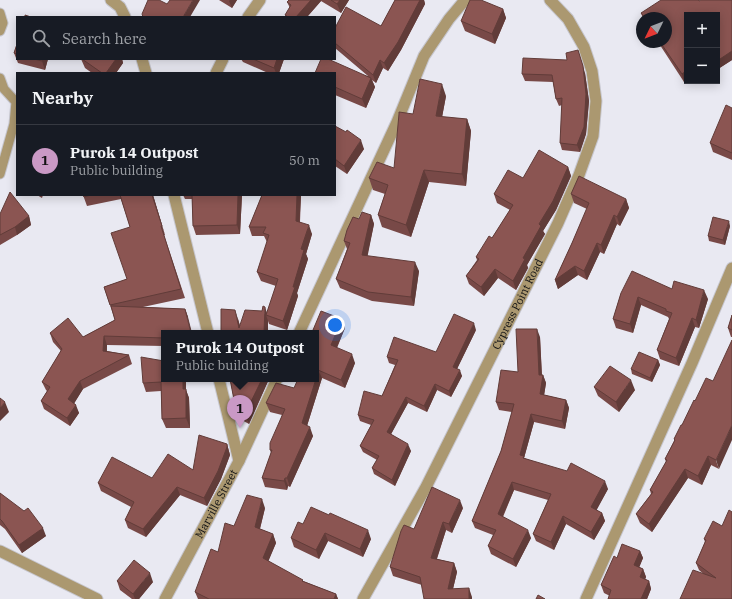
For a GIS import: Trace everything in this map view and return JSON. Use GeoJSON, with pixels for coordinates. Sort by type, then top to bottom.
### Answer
{"type":"FeatureCollection","features":[{"type":"Feature","properties":{"kind":"street"},"geometry":{"type":"LineString","coordinates":[[111,0],[120,7],[124,16]]}},
{"type":"Feature","properties":{"kind":"street"},"geometry":{"type":"LineString","coordinates":[[249,16],[260,0]]}},
{"type":"Feature","properties":{"kind":"street"},"geometry":{"type":"LineString","coordinates":[[300,330],[397,122],[424,56],[449,19],[466,0]]}},
{"type":"Feature","properties":{"kind":"street","name":"Cypress Point Road"},"geometry":{"type":"LineString","coordinates":[[363,599],[426,487],[558,223],[579,175],[593,136],[596,102],[592,71],[584,47],[568,19],[550,0]]}},
{"type":"Feature","properties":{"kind":"street"},"geometry":{"type":"LineString","coordinates":[[142,60],[146,72]]}},
{"type":"Feature","properties":{"kind":"street"},"geometry":{"type":"LineString","coordinates":[[216,72],[222,60]]}},
{"type":"Feature","properties":{"kind":"street"},"geometry":{"type":"LineString","coordinates":[[174,196],[207,330]]}},
{"type":"Feature","properties":{"kind":"street"},"geometry":{"type":"LineString","coordinates":[[586,599],[692,363],[732,268]]}},
{"type":"Feature","properties":{"kind":"street","name":"Marville Street"},"geometry":{"type":"LineString","coordinates":[[165,599],[239,461],[220,382]]}},
{"type":"Feature","properties":{"kind":"street"},"geometry":{"type":"LineString","coordinates":[[239,461],[276,382]]}},
{"type":"Feature","properties":{"kind":"street"},"geometry":{"type":"LineString","coordinates":[[0,551],[97,599]]}},
{"type":"Feature","properties":{"kind":"lane"},"geometry":{"type":"LineString","coordinates":[[0,13],[3,23],[0,31]]}},
{"type":"Feature","properties":{"kind":"lane"},"geometry":{"type":"LineString","coordinates":[[0,78],[4,89],[16,102],[14,124],[0,174]]}},
{"type":"Feature","properties":{"kind":"building"},"geometry":{"type":"Polygon","coordinates":[[[148,0],[159,0],[167,4],[170,0],[193,0],[184,16],[143,16],[142,14],[148,0]]]}},
{"type":"Feature","properties":{"kind":"building"},"geometry":{"type":"Polygon","coordinates":[[[289,0],[311,0],[297,16],[285,15],[291,5],[287,2],[289,0]]]}},
{"type":"Feature","properties":{"kind":"building"},"geometry":{"type":"Polygon","coordinates":[[[331,0],[340,0],[337,4],[331,0]]]}},
{"type":"Feature","properties":{"kind":"building"},"geometry":{"type":"Polygon","coordinates":[[[395,0],[420,0],[398,42],[384,63],[380,60],[373,75],[336,44],[336,26],[346,7],[381,26],[395,0]]]}},
{"type":"Feature","properties":{"kind":"building"},"geometry":{"type":"Polygon","coordinates":[[[470,0],[481,0],[503,9],[492,34],[461,21],[470,0]]]}},
{"type":"Feature","properties":{"kind":"building"},"geometry":{"type":"Polygon","coordinates":[[[661,0],[732,0],[732,51],[720,59],[720,12],[684,12],[684,72],[682,74],[664,48],[672,48],[672,12],[643,12],[661,0]]]}},
{"type":"Feature","properties":{"kind":"building"},"geometry":{"type":"Polygon","coordinates":[[[578,50],[583,66],[586,94],[584,127],[577,145],[560,143],[562,98],[556,99],[552,75],[522,74],[523,58],[567,60],[566,53],[578,50]]]}},
{"type":"Feature","properties":{"kind":"building"},"geometry":{"type":"Polygon","coordinates":[[[83,60],[115,60],[107,72],[101,72],[83,60]]]}},
{"type":"Feature","properties":{"kind":"building"},"geometry":{"type":"Polygon","coordinates":[[[255,60],[277,60],[274,68],[255,60]]]}},
{"type":"Feature","properties":{"kind":"building"},"geometry":{"type":"Polygon","coordinates":[[[321,60],[330,60],[371,78],[362,99],[336,87],[336,72],[315,72],[321,60]]]}},
{"type":"Feature","properties":{"kind":"building"},"geometry":{"type":"Polygon","coordinates":[[[420,79],[442,84],[436,116],[467,119],[462,174],[424,170],[406,225],[378,215],[388,185],[369,178],[377,162],[394,168],[399,112],[413,114],[420,79]]]}},
{"type":"Feature","properties":{"kind":"building"},"geometry":{"type":"Polygon","coordinates":[[[726,105],[732,108],[732,153],[710,143],[726,105]]]}},
{"type":"Feature","properties":{"kind":"building"},"geometry":{"type":"Polygon","coordinates":[[[336,127],[346,132],[347,130],[361,140],[344,166],[336,160],[336,127]]]}},
{"type":"Feature","properties":{"kind":"building"},"geometry":{"type":"Polygon","coordinates":[[[539,150],[568,167],[553,201],[539,224],[541,226],[523,258],[525,259],[513,281],[495,269],[481,287],[466,276],[479,259],[476,257],[489,236],[492,238],[513,205],[494,194],[508,170],[523,178],[539,150]]]}},
{"type":"Feature","properties":{"kind":"building"},"geometry":{"type":"Polygon","coordinates":[[[579,176],[626,199],[617,217],[614,215],[601,245],[597,243],[584,271],[575,266],[555,280],[589,203],[571,194],[579,176]]]}},
{"type":"Feature","properties":{"kind":"building"},"geometry":{"type":"Polygon","coordinates":[[[10,192],[29,216],[15,227],[0,235],[0,214],[10,192]]]}},
{"type":"Feature","properties":{"kind":"building"},"geometry":{"type":"Polygon","coordinates":[[[120,196],[152,196],[181,289],[110,305],[104,287],[127,279],[111,233],[130,227],[120,196]]]}},
{"type":"Feature","properties":{"kind":"building"},"geometry":{"type":"Polygon","coordinates":[[[192,196],[238,196],[237,225],[193,226],[192,196]]]}},
{"type":"Feature","properties":{"kind":"building"},"geometry":{"type":"Polygon","coordinates":[[[262,196],[297,196],[296,221],[309,225],[301,249],[304,250],[293,287],[295,287],[283,321],[266,315],[278,279],[257,272],[269,235],[263,233],[266,227],[249,227],[262,196]]]}},
{"type":"Feature","properties":{"kind":"building"},"geometry":{"type":"Polygon","coordinates":[[[362,212],[371,215],[362,255],[415,262],[411,297],[368,292],[336,279],[350,243],[344,241],[347,230],[353,217],[359,219],[362,212]]]}},
{"type":"Feature","properties":{"kind":"building"},"geometry":{"type":"Polygon","coordinates":[[[713,217],[729,221],[723,240],[708,236],[713,217]]]}},
{"type":"Feature","properties":{"kind":"building"},"geometry":{"type":"Polygon","coordinates":[[[632,271],[672,289],[674,281],[704,290],[696,320],[692,318],[676,358],[657,350],[672,313],[666,311],[666,309],[638,297],[630,324],[613,319],[621,293],[632,271]]]}},
{"type":"Feature","properties":{"kind":"building"},"geometry":{"type":"Polygon","coordinates":[[[111,306],[185,309],[190,330],[161,330],[161,338],[104,336],[103,351],[129,355],[80,381],[68,399],[76,405],[67,418],[41,401],[50,387],[42,382],[62,349],[50,333],[68,318],[83,337],[115,320],[111,306]]]}},
{"type":"Feature","properties":{"kind":"building"},"geometry":{"type":"Polygon","coordinates":[[[263,306],[265,307],[264,330],[221,330],[221,309],[235,310],[239,328],[245,310],[262,311],[263,306]]]}},
{"type":"Feature","properties":{"kind":"building"},"geometry":{"type":"Polygon","coordinates":[[[321,311],[342,319],[331,345],[352,354],[341,380],[319,370],[319,330],[313,330],[321,311]]]}},
{"type":"Feature","properties":{"kind":"building"},"geometry":{"type":"Polygon","coordinates":[[[454,314],[474,323],[453,367],[460,370],[449,391],[435,384],[424,406],[406,397],[387,432],[408,444],[392,480],[372,468],[379,456],[360,446],[374,420],[358,415],[364,391],[382,396],[398,360],[387,357],[394,337],[436,352],[454,314]]]}},
{"type":"Feature","properties":{"kind":"building"},"geometry":{"type":"Polygon","coordinates":[[[732,315],[732,330],[728,328],[732,315]]]}},
{"type":"Feature","properties":{"kind":"building"},"geometry":{"type":"Polygon","coordinates":[[[516,329],[537,329],[539,375],[543,375],[540,394],[566,400],[562,421],[531,414],[520,455],[524,456],[523,458],[567,471],[571,463],[605,481],[591,507],[602,513],[591,532],[563,516],[551,542],[533,534],[551,494],[512,482],[498,514],[528,530],[513,559],[488,546],[496,530],[472,521],[501,451],[514,404],[496,402],[501,370],[518,372],[516,329]]]}},
{"type":"Feature","properties":{"kind":"building"},"geometry":{"type":"Polygon","coordinates":[[[732,340],[732,425],[716,460],[708,456],[698,476],[685,469],[649,524],[636,514],[653,492],[650,490],[667,460],[665,459],[675,440],[674,439],[706,378],[713,381],[732,340]]]}},
{"type":"Feature","properties":{"kind":"building"},"geometry":{"type":"Polygon","coordinates":[[[639,352],[658,360],[650,378],[631,369],[639,352]]]}},
{"type":"Feature","properties":{"kind":"building"},"geometry":{"type":"Polygon","coordinates":[[[141,357],[161,360],[161,382],[143,383],[141,357]]]}},
{"type":"Feature","properties":{"kind":"building"},"geometry":{"type":"Polygon","coordinates":[[[610,366],[631,380],[616,402],[594,387],[610,366]]]}},
{"type":"Feature","properties":{"kind":"building"},"geometry":{"type":"Polygon","coordinates":[[[161,382],[183,382],[183,389],[186,389],[186,418],[162,419],[161,382]]]}},
{"type":"Feature","properties":{"kind":"building"},"geometry":{"type":"Polygon","coordinates":[[[231,382],[261,382],[245,414],[236,410],[231,382]]]}},
{"type":"Feature","properties":{"kind":"building"},"geometry":{"type":"Polygon","coordinates":[[[297,382],[315,382],[302,423],[310,427],[287,478],[285,478],[284,481],[262,478],[272,450],[270,450],[270,443],[285,409],[266,403],[276,383],[294,388],[297,382]]]}},
{"type":"Feature","properties":{"kind":"building"},"geometry":{"type":"Polygon","coordinates":[[[0,398],[5,402],[0,408],[0,398]]]}},
{"type":"Feature","properties":{"kind":"building"},"geometry":{"type":"Polygon","coordinates":[[[199,435],[227,444],[218,471],[204,498],[177,487],[143,529],[125,520],[134,502],[98,483],[112,457],[152,478],[168,454],[193,470],[199,435]]]}},
{"type":"Feature","properties":{"kind":"building"},"geometry":{"type":"Polygon","coordinates":[[[432,487],[460,500],[449,524],[443,522],[431,558],[454,563],[448,589],[469,588],[469,599],[424,599],[420,577],[390,567],[404,525],[414,529],[432,487]]]}},
{"type":"Feature","properties":{"kind":"building"},"geometry":{"type":"Polygon","coordinates":[[[0,493],[24,511],[28,508],[43,528],[19,545],[0,519],[0,493]]]}},
{"type":"Feature","properties":{"kind":"building"},"geometry":{"type":"Polygon","coordinates":[[[247,495],[262,499],[255,527],[273,534],[263,558],[303,580],[302,581],[336,594],[334,599],[209,599],[195,592],[211,549],[218,552],[225,523],[234,526],[247,495]]]}},
{"type":"Feature","properties":{"kind":"building"},"geometry":{"type":"Polygon","coordinates":[[[311,507],[329,515],[330,513],[368,530],[360,549],[325,533],[316,550],[291,538],[298,522],[303,524],[311,507]]]}},
{"type":"Feature","properties":{"kind":"building"},"geometry":{"type":"Polygon","coordinates":[[[729,510],[732,512],[732,599],[680,599],[693,570],[716,578],[696,563],[706,540],[704,539],[713,521],[722,526],[729,510]]]}},
{"type":"Feature","properties":{"kind":"building"},"geometry":{"type":"Polygon","coordinates":[[[622,544],[640,551],[634,565],[643,569],[640,577],[649,581],[641,599],[608,599],[611,590],[601,585],[614,556],[617,558],[622,544]]]}},
{"type":"Feature","properties":{"kind":"building"},"geometry":{"type":"Polygon","coordinates":[[[134,560],[150,573],[133,594],[117,581],[134,560]]]}},
{"type":"Feature","properties":{"kind":"building"},"geometry":{"type":"Polygon","coordinates":[[[538,595],[545,599],[536,599],[538,595]]]}},
{"type":"Feature","properties":{"kind":"place","name":"Purok 14 Outpost"},"geometry":{"type":"Point","coordinates":[240,428]}}]}
